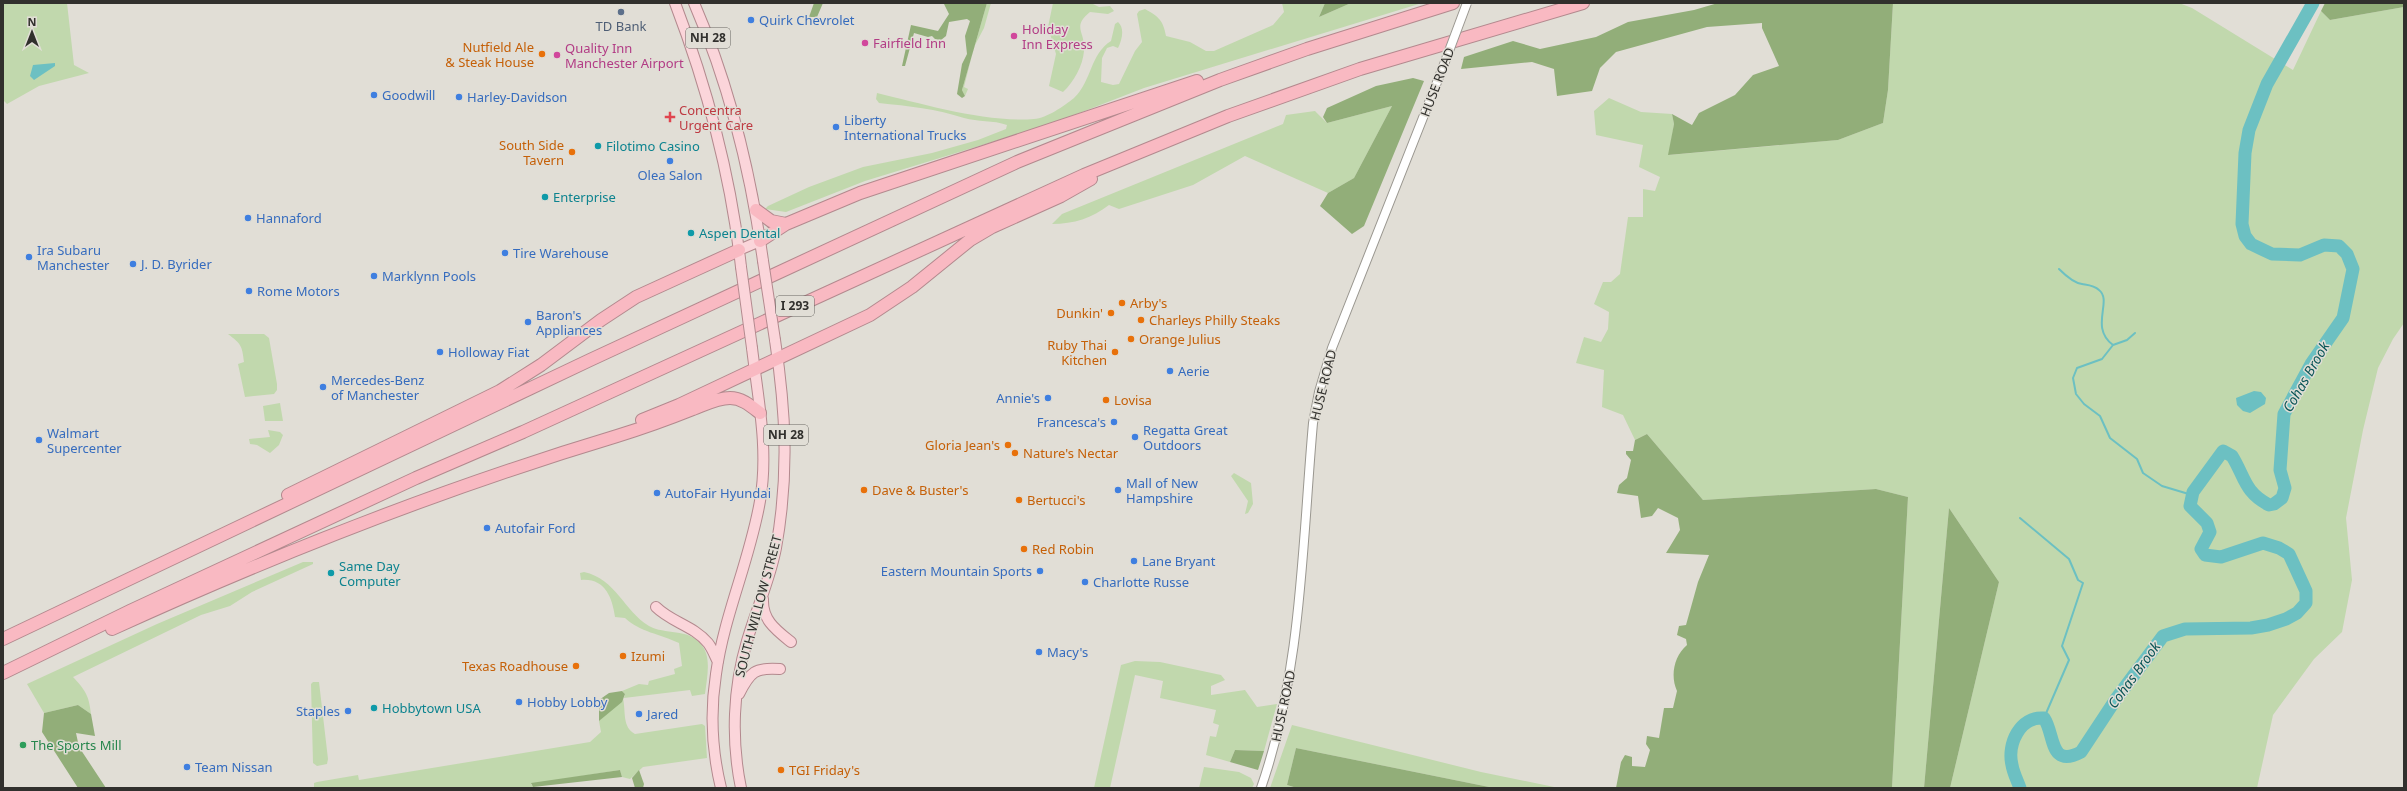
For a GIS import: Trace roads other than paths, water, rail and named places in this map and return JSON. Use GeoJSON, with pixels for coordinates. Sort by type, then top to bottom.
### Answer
{"type":"FeatureCollection","features":[{"type":"Feature","properties":{"kind":"highway"},"geometry":{"type":"LineString","coordinates":[[760,241],[786,224],[860,193],[1170,89],[1307,49],[1453,3]]}},
{"type":"Feature","properties":{"kind":"highway","name":"I 293"},"geometry":{"type":"LineString","coordinates":[[3,673],[130,611],[416,478],[701,351],[994,214],[1142,150],[1228,116],[1360,69],[1583,3]]}},
{"type":"Feature","properties":{"kind":"highway"},"geometry":{"type":"LineString","coordinates":[[3,639],[590,360],[1018,162],[1149,107],[1307,49]]}},
{"type":"Feature","properties":{"kind":"highway"},"geometry":{"type":"LineString","coordinates":[[574,448],[679,405],[755,370],[892,302],[965,244],[992,227],[1061,196],[1142,150]]}},
{"type":"Feature","properties":{"kind":"highway"},"geometry":{"type":"LineString","coordinates":[[756,210],[771,221],[786,224]]}},
{"type":"Feature","properties":{"kind":"highway"},"geometry":{"type":"LineString","coordinates":[[183,554],[254,512],[500,391],[541,365],[632,300],[739,250]]}},
{"type":"Feature","properties":{"kind":"highway"},"geometry":{"type":"LineString","coordinates":[[48,652],[99,634],[231,576],[424,499],[574,448],[647,426],[722,399],[734,398],[746,402],[760,414]]}},
{"type":"Feature","properties":{"kind":"main road","name":"SOUTH WILLOW STREET"},"geometry":{"type":"LineString","coordinates":[[675,3],[700,78],[721,152],[739,250],[764,449],[760,501],[752,541],[718,662],[713,727],[721,788]]}},
{"type":"Feature","properties":{"kind":"main road","name":"SOUTH WILLOW STREET"},"geometry":{"type":"LineString","coordinates":[[694,3],[720,74],[756,210],[778,358],[786,432],[784,482],[776,549],[764,593],[742,656],[736,702],[735,744],[741,788]]}},
{"type":"Feature","properties":{"kind":"main road"},"geometry":{"type":"LineString","coordinates":[[739,250],[760,241]]}},
{"type":"Feature","properties":{"kind":"main road"},"geometry":{"type":"LineString","coordinates":[[764,593],[763,608],[765,616],[771,625],[791,642]]}},
{"type":"Feature","properties":{"kind":"main road"},"geometry":{"type":"LineString","coordinates":[[656,607],[672,620],[689,628],[705,640],[718,662]]}},
{"type":"Feature","properties":{"kind":"main road"},"geometry":{"type":"LineString","coordinates":[[736,702],[746,681],[753,672],[763,668],[780,669]]}},
{"type":"Feature","properties":{"kind":"street","name":"HUSE ROAD"},"geometry":{"type":"LineString","coordinates":[[1261,788],[1282,719],[1293,664],[1313,423],[1319,392],[1340,326],[1467,3]]}},
{"type":"Feature","properties":{"kind":"water"},"geometry":{"type":"Polygon","coordinates":[[[55,63],[55,66],[34,80],[30,76],[33,65],[55,63]]]}},
{"type":"Feature","properties":{"kind":"water"},"geometry":{"type":"Polygon","coordinates":[[[2254,391],[2261,392],[2266,398],[2265,404],[2250,413],[2243,411],[2237,405],[2236,398],[2254,391]]]}},
{"type":"Feature","properties":{"kind":"waterway","name":"Cohas Brook"},"geometry":{"type":"LineString","coordinates":[[2020,788],[2014,773],[2011,757],[2014,740],[2017,733],[2022,726],[2028,722],[2044,718],[2055,747],[2058,753],[2063,756],[2071,756],[2081,752],[2116,699],[2163,636],[2185,629],[2251,628],[2268,625],[2286,619],[2297,613],[2306,603],[2306,591],[2289,554],[2279,548],[2263,543],[2221,557],[2205,555],[2201,549],[2210,532],[2207,523],[2190,506],[2193,492],[2223,451],[2232,456],[2246,484],[2254,495],[2269,505],[2274,504],[2282,498],[2285,488],[2280,470],[2284,414],[2311,364],[2343,318],[2353,269],[2347,254],[2339,246],[2324,245],[2300,255],[2272,254],[2251,244],[2245,236],[2242,224],[2245,153],[2249,130],[2267,84],[2313,3]]}},
{"type":"Feature","properties":{"kind":"waterway"},"geometry":{"type":"LineString","coordinates":[[2059,269],[2073,280],[2095,287],[2103,295],[2103,330],[2106,338],[2113,345],[2102,359],[2077,368],[2073,378],[2076,394],[2084,404],[2100,416],[2110,438],[2137,459],[2143,473],[2162,486],[2192,495]]}},
{"type":"Feature","properties":{"kind":"waterway"},"geometry":{"type":"LineString","coordinates":[[2113,345],[2127,340],[2135,333]]}},
{"type":"Feature","properties":{"kind":"waterway"},"geometry":{"type":"LineString","coordinates":[[2020,518],[2069,559],[2078,580],[2083,583],[2062,646],[2069,660],[2044,718]]}},
{"type":"Feature","properties":{"kind":"place","name":"TD Bank"},"geometry":{"type":"Point","coordinates":[621,12]}},
{"type":"Feature","properties":{"kind":"place","name":"Quirk Chevrolet"},"geometry":{"type":"Point","coordinates":[751,20]}},
{"type":"Feature","properties":{"kind":"place","name":"Holiday Inn Express"},"geometry":{"type":"Point","coordinates":[1014,36]}},
{"type":"Feature","properties":{"kind":"place","name":"Fairfield Inn"},"geometry":{"type":"Point","coordinates":[865,43]}},
{"type":"Feature","properties":{"kind":"place","name":"Nutfield Ale & Steak House"},"geometry":{"type":"Point","coordinates":[542,54]}},
{"type":"Feature","properties":{"kind":"place","name":"Quality Inn Manchester Airport"},"geometry":{"type":"Point","coordinates":[557,55]}},
{"type":"Feature","properties":{"kind":"place","name":"Goodwill"},"geometry":{"type":"Point","coordinates":[374,95]}},
{"type":"Feature","properties":{"kind":"place","name":"Harley-Davidson"},"geometry":{"type":"Point","coordinates":[459,97]}},
{"type":"Feature","properties":{"kind":"place","name":"Concentra Urgent Care"},"geometry":{"type":"Point","coordinates":[670,117]}},
{"type":"Feature","properties":{"kind":"place","name":"Liberty International Trucks"},"geometry":{"type":"Point","coordinates":[836,127]}},
{"type":"Feature","properties":{"kind":"place","name":"Filotimo Casino"},"geometry":{"type":"Point","coordinates":[598,146]}},
{"type":"Feature","properties":{"kind":"place","name":"South Side Tavern"},"geometry":{"type":"Point","coordinates":[572,152]}},
{"type":"Feature","properties":{"kind":"place","name":"Olea Salon"},"geometry":{"type":"Point","coordinates":[670,161]}},
{"type":"Feature","properties":{"kind":"place","name":"Enterprise"},"geometry":{"type":"Point","coordinates":[545,197]}},
{"type":"Feature","properties":{"kind":"place","name":"Hannaford"},"geometry":{"type":"Point","coordinates":[248,218]}},
{"type":"Feature","properties":{"kind":"place","name":"Aspen Dental"},"geometry":{"type":"Point","coordinates":[691,233]}},
{"type":"Feature","properties":{"kind":"place","name":"Tire Warehouse"},"geometry":{"type":"Point","coordinates":[505,253]}},
{"type":"Feature","properties":{"kind":"place","name":"Ira Subaru Manchester"},"geometry":{"type":"Point","coordinates":[29,257]}},
{"type":"Feature","properties":{"kind":"place","name":"J. D. Byrider"},"geometry":{"type":"Point","coordinates":[133,264]}},
{"type":"Feature","properties":{"kind":"place","name":"Marklynn Pools"},"geometry":{"type":"Point","coordinates":[374,276]}},
{"type":"Feature","properties":{"kind":"place","name":"Rome Motors"},"geometry":{"type":"Point","coordinates":[249,291]}},
{"type":"Feature","properties":{"kind":"place","name":"Arby's"},"geometry":{"type":"Point","coordinates":[1122,303]}},
{"type":"Feature","properties":{"kind":"place","name":"Dunkin'"},"geometry":{"type":"Point","coordinates":[1111,313]}},
{"type":"Feature","properties":{"kind":"place","name":"Charleys Philly Steaks"},"geometry":{"type":"Point","coordinates":[1141,320]}},
{"type":"Feature","properties":{"kind":"place","name":"Baron's Appliances"},"geometry":{"type":"Point","coordinates":[528,322]}},
{"type":"Feature","properties":{"kind":"place","name":"Orange Julius"},"geometry":{"type":"Point","coordinates":[1131,339]}},
{"type":"Feature","properties":{"kind":"place","name":"Holloway Fiat"},"geometry":{"type":"Point","coordinates":[440,352]}},
{"type":"Feature","properties":{"kind":"place","name":"Ruby Thai Kitchen"},"geometry":{"type":"Point","coordinates":[1115,352]}},
{"type":"Feature","properties":{"kind":"place","name":"Aerie"},"geometry":{"type":"Point","coordinates":[1170,371]}},
{"type":"Feature","properties":{"kind":"place","name":"Mercedes-Benz of Manchester"},"geometry":{"type":"Point","coordinates":[323,387]}},
{"type":"Feature","properties":{"kind":"place","name":"Annie's"},"geometry":{"type":"Point","coordinates":[1048,398]}},
{"type":"Feature","properties":{"kind":"place","name":"Lovisa"},"geometry":{"type":"Point","coordinates":[1106,400]}},
{"type":"Feature","properties":{"kind":"place","name":"Francesca's"},"geometry":{"type":"Point","coordinates":[1114,422]}},
{"type":"Feature","properties":{"kind":"place","name":"Regatta Great Outdoors"},"geometry":{"type":"Point","coordinates":[1135,437]}},
{"type":"Feature","properties":{"kind":"place","name":"Walmart Supercenter"},"geometry":{"type":"Point","coordinates":[39,440]}},
{"type":"Feature","properties":{"kind":"place","name":"Gloria Jean's"},"geometry":{"type":"Point","coordinates":[1008,445]}},
{"type":"Feature","properties":{"kind":"place","name":"Nature's Nectar"},"geometry":{"type":"Point","coordinates":[1015,453]}},
{"type":"Feature","properties":{"kind":"place","name":"Dave & Buster's"},"geometry":{"type":"Point","coordinates":[864,490]}},
{"type":"Feature","properties":{"kind":"place","name":"Mall of New Hampshire"},"geometry":{"type":"Point","coordinates":[1118,490]}},
{"type":"Feature","properties":{"kind":"place","name":"AutoFair Hyundai"},"geometry":{"type":"Point","coordinates":[657,493]}},
{"type":"Feature","properties":{"kind":"place","name":"Bertucci's"},"geometry":{"type":"Point","coordinates":[1019,500]}},
{"type":"Feature","properties":{"kind":"place","name":"Autofair Ford"},"geometry":{"type":"Point","coordinates":[487,528]}},
{"type":"Feature","properties":{"kind":"place","name":"Red Robin"},"geometry":{"type":"Point","coordinates":[1024,549]}},
{"type":"Feature","properties":{"kind":"place","name":"Lane Bryant"},"geometry":{"type":"Point","coordinates":[1134,561]}},
{"type":"Feature","properties":{"kind":"place","name":"Eastern Mountain Sports"},"geometry":{"type":"Point","coordinates":[1040,571]}},
{"type":"Feature","properties":{"kind":"place","name":"Same Day Computer"},"geometry":{"type":"Point","coordinates":[331,573]}},
{"type":"Feature","properties":{"kind":"place","name":"Charlotte Russe"},"geometry":{"type":"Point","coordinates":[1085,582]}},
{"type":"Feature","properties":{"kind":"place","name":"Macy's"},"geometry":{"type":"Point","coordinates":[1039,652]}},
{"type":"Feature","properties":{"kind":"place","name":"Izumi"},"geometry":{"type":"Point","coordinates":[623,656]}},
{"type":"Feature","properties":{"kind":"place","name":"Texas Roadhouse"},"geometry":{"type":"Point","coordinates":[576,666]}},
{"type":"Feature","properties":{"kind":"place","name":"Hobby Lobby"},"geometry":{"type":"Point","coordinates":[519,702]}},
{"type":"Feature","properties":{"kind":"place","name":"Hobbytown USA"},"geometry":{"type":"Point","coordinates":[374,708]}},
{"type":"Feature","properties":{"kind":"place","name":"Staples"},"geometry":{"type":"Point","coordinates":[348,711]}},
{"type":"Feature","properties":{"kind":"place","name":"Jared"},"geometry":{"type":"Point","coordinates":[639,714]}},
{"type":"Feature","properties":{"kind":"place","name":"The Sports Mill"},"geometry":{"type":"Point","coordinates":[23,745]}},
{"type":"Feature","properties":{"kind":"place","name":"Team Nissan"},"geometry":{"type":"Point","coordinates":[187,767]}},
{"type":"Feature","properties":{"kind":"place","name":"TGI Friday's"},"geometry":{"type":"Point","coordinates":[781,770]}}]}
